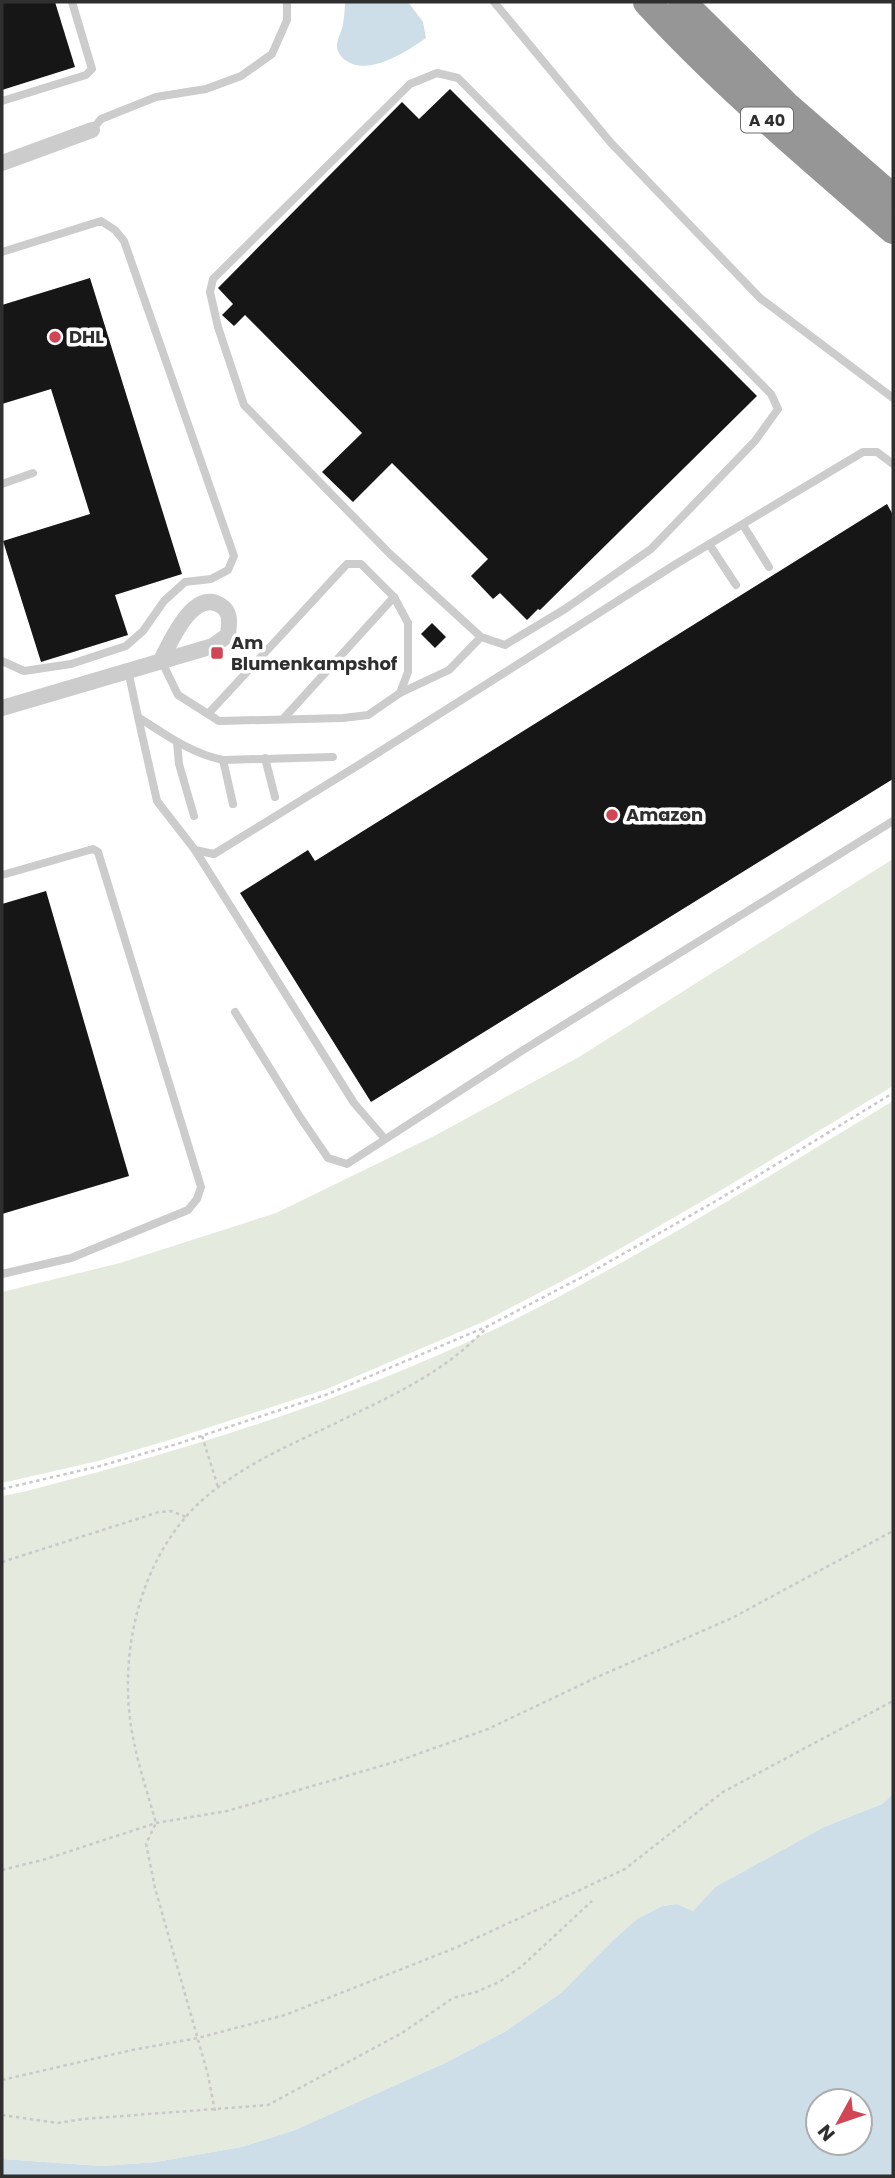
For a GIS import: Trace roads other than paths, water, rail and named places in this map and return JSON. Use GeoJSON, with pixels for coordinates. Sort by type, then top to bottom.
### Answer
{"type":"FeatureCollection","features":[{"type":"Feature","properties":{"kind":"highway","name":"A 40"},"geometry":{"type":"LineString","coordinates":[[647,2],[772,125],[893,230]]}},
{"type":"Feature","properties":{"kind":"highway","name":"A 40"},"geometry":{"type":"LineString","coordinates":[[682,2],[786,105],[893,198]]}},
{"type":"Feature","properties":{"kind":"street"},"geometry":{"type":"LineString","coordinates":[[2,163],[92,130]]}},
{"type":"Feature","properties":{"kind":"street"},"geometry":{"type":"LineString","coordinates":[[2,708],[213,646],[228,635],[230,617],[224,607],[214,602],[202,603],[193,609],[177,629],[161,660]]}},
{"type":"Feature","properties":{"kind":"lane"},"geometry":{"type":"LineString","coordinates":[[2,101],[86,75],[92,69],[72,2]]}},
{"type":"Feature","properties":{"kind":"lane"},"geometry":{"type":"LineString","coordinates":[[92,130],[101,119],[156,97],[206,89],[241,76],[272,54],[287,20],[287,2]]}},
{"type":"Feature","properties":{"kind":"lane"},"geometry":{"type":"LineString","coordinates":[[494,2],[611,143],[760,298],[892,397]]}},
{"type":"Feature","properties":{"kind":"lane"},"geometry":{"type":"LineString","coordinates":[[437,73],[458,78],[771,394],[778,409],[746,451],[651,549],[565,609],[505,645],[481,637],[389,554],[244,405],[218,327],[210,292],[213,279],[410,84],[437,73]]}},
{"type":"Feature","properties":{"kind":"lane"},"geometry":{"type":"LineString","coordinates":[[2,252],[100,221],[115,230],[124,241],[234,556],[229,570],[211,579],[185,582],[164,601],[143,631],[126,646],[71,664],[24,671],[2,661]]}},
{"type":"Feature","properties":{"kind":"lane"},"geometry":{"type":"LineString","coordinates":[[195,850],[214,854],[709,544],[863,452],[877,452],[893,464]]}},
{"type":"Feature","properties":{"kind":"lane"},"geometry":{"type":"LineString","coordinates":[[2,484],[33,473]]}},
{"type":"Feature","properties":{"kind":"lane"},"geometry":{"type":"LineString","coordinates":[[743,525],[769,567]]}},
{"type":"Feature","properties":{"kind":"lane"},"geometry":{"type":"LineString","coordinates":[[709,544],[736,585]]}},
{"type":"Feature","properties":{"kind":"lane"},"geometry":{"type":"LineString","coordinates":[[208,714],[347,564],[361,564],[394,597],[408,623],[408,672],[400,693]]}},
{"type":"Feature","properties":{"kind":"lane"},"geometry":{"type":"LineString","coordinates":[[284,719],[394,597]]}},
{"type":"Feature","properties":{"kind":"lane"},"geometry":{"type":"LineString","coordinates":[[161,660],[178,695],[219,720],[343,718],[368,715],[400,693],[449,670],[481,637]]}},
{"type":"Feature","properties":{"kind":"lane"},"geometry":{"type":"LineString","coordinates":[[128,670],[158,801],[195,850],[354,1103],[385,1139]]}},
{"type":"Feature","properties":{"kind":"lane"},"geometry":{"type":"LineString","coordinates":[[138,717],[177,742],[212,758],[333,757]]}},
{"type":"Feature","properties":{"kind":"lane"},"geometry":{"type":"LineString","coordinates":[[177,742],[194,816]]}},
{"type":"Feature","properties":{"kind":"lane"},"geometry":{"type":"LineString","coordinates":[[265,758],[275,797]]}},
{"type":"Feature","properties":{"kind":"lane"},"geometry":{"type":"LineString","coordinates":[[223,760],[233,804]]}},
{"type":"Feature","properties":{"kind":"lane"},"geometry":{"type":"LineString","coordinates":[[235,1012],[328,1158],[347,1164],[520,1052],[893,821]]}},
{"type":"Feature","properties":{"kind":"lane"},"geometry":{"type":"LineString","coordinates":[[2,875],[93,849],[98,852],[201,1187],[197,1199],[188,1210],[71,1258],[2,1274]]}},
{"type":"Feature","properties":{"kind":"place","name":"DHL"},"geometry":{"type":"Point","coordinates":[55,337]}},
{"type":"Feature","properties":{"kind":"place","name":"Am Blumenkampshof"},"geometry":{"type":"Point","coordinates":[217,653]}},
{"type":"Feature","properties":{"kind":"place","name":"Amazon"},"geometry":{"type":"Point","coordinates":[612,815]}}]}
